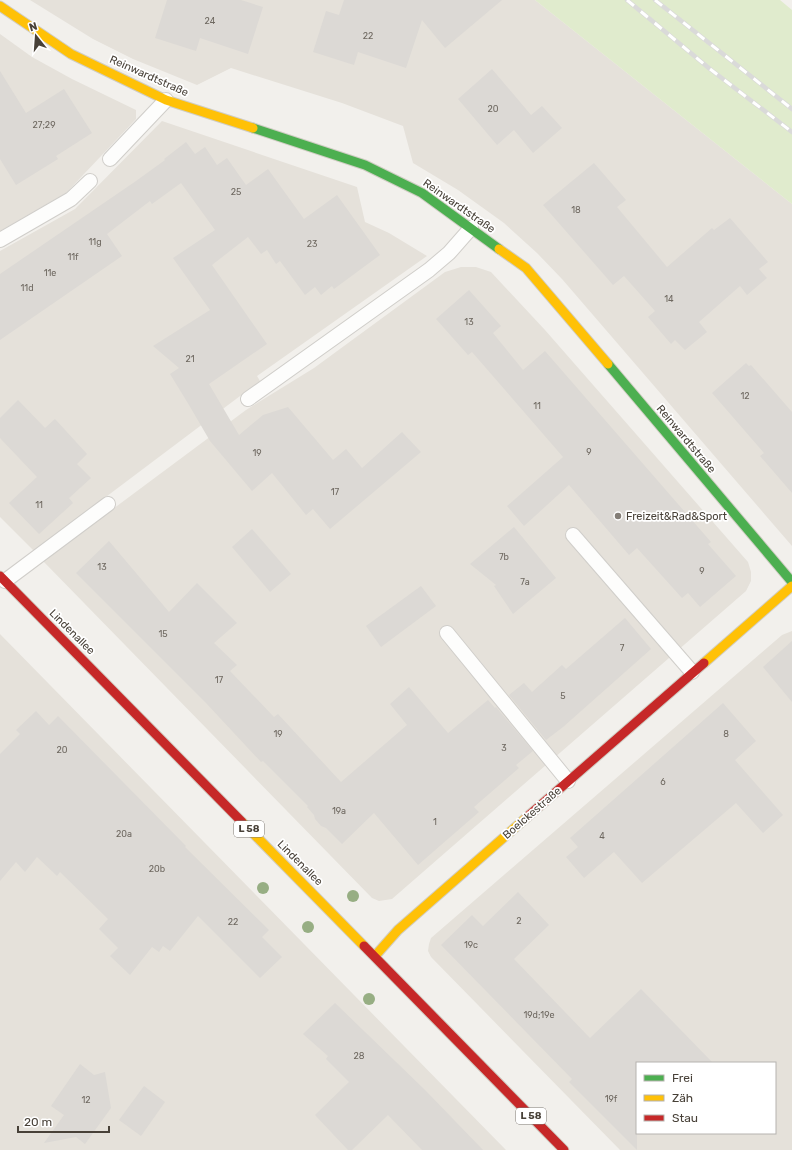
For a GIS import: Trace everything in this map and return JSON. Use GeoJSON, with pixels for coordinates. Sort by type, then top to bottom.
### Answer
{"type":"FeatureCollection","features":[{"type":"Feature","properties":{"kind":"street","name":"Reinwardtstraße"},"geometry":{"type":"LineString","coordinates":[[0,6],[70,54],[166,100],[365,165],[422,193],[471,228],[526,268],[792,582]]}},
{"type":"Feature","properties":{"kind":"street","name":"Lindenallee"},"geometry":{"type":"LineString","coordinates":[[2,578],[564,1150]]}},
{"type":"Feature","properties":{"kind":"street","name":"Boelckestraße"},"geometry":{"type":"LineString","coordinates":[[375,956],[398,930],[792,586]]}},
{"type":"Feature","properties":{"kind":"lane"},"geometry":{"type":"LineString","coordinates":[[110,158],[166,100]]}},
{"type":"Feature","properties":{"kind":"lane"},"geometry":{"type":"LineString","coordinates":[[0,240],[71,199],[90,181]]}},
{"type":"Feature","properties":{"kind":"lane"},"geometry":{"type":"LineString","coordinates":[[248,399],[429,270],[449,253],[471,228]]}},
{"type":"Feature","properties":{"kind":"lane"},"geometry":{"type":"LineString","coordinates":[[2,578],[108,504]]}},
{"type":"Feature","properties":{"kind":"lane"},"geometry":{"type":"LineString","coordinates":[[573,535],[692,672]]}},
{"type":"Feature","properties":{"kind":"lane"},"geometry":{"type":"LineString","coordinates":[[447,633],[568,781]]}},
{"type":"Feature","properties":{"kind":"shaded area"},"geometry":{"type":"Polygon","coordinates":[[[30,0],[535,0],[792,204],[792,546],[562,279],[537,253],[504,223],[458,190],[413,163],[403,126],[342,103],[231,68],[197,85],[133,59],[93,39],[30,0]]]}},
{"type":"Feature","properties":{"kind":"shaded area"},"geometry":{"type":"Polygon","coordinates":[[[0,34],[32,57],[72,79],[136,110],[136,119],[66,193],[0,231],[0,34]]]}},
{"type":"Feature","properties":{"kind":"shaded area"},"geometry":{"type":"Polygon","coordinates":[[[162,121],[357,187],[365,222],[389,233],[427,256],[257,376],[260,381],[34,551],[0,517],[0,251],[75,209],[162,121]]]}},
{"type":"Feature","properties":{"kind":"shaded area"},"geometry":{"type":"Polygon","coordinates":[[[461,267],[476,267],[491,272],[545,330],[748,562],[751,572],[751,581],[746,591],[392,899],[379,901],[372,898],[43,561],[246,410],[314,368],[445,272],[461,267]]]}},
{"type":"Feature","properties":{"kind":"shaded area"},"geometry":{"type":"Polygon","coordinates":[[[792,631],[792,1150],[620,1150],[431,957],[428,951],[431,938],[782,635],[792,631]]]}},
{"type":"Feature","properties":{"kind":"shaded area"},"geometry":{"type":"Polygon","coordinates":[[[0,634],[506,1150],[0,1150],[0,634]]]}},
{"type":"Feature","properties":{"kind":"green space"},"geometry":{"type":"Polygon","coordinates":[[[535,0],[780,0],[792,10],[792,204],[535,0]]]}},
{"type":"Feature","properties":{"kind":"building"},"geometry":{"type":"Polygon","coordinates":[[[167,0],[241,0],[263,7],[248,54],[200,38],[196,51],[155,38],[167,0]]]}},
{"type":"Feature","properties":{"kind":"building"},"geometry":{"type":"Polygon","coordinates":[[[344,0],[502,0],[445,48],[422,20],[406,68],[358,52],[354,65],[313,52],[326,11],[339,15],[344,0]]]}},
{"type":"Feature","properties":{"kind":"building"},"geometry":{"type":"Polygon","coordinates":[[[492,69],[531,115],[542,106],[562,128],[533,153],[514,130],[497,145],[458,99],[492,69]]]}},
{"type":"Feature","properties":{"kind":"building"},"geometry":{"type":"Polygon","coordinates":[[[0,71],[26,113],[64,89],[92,133],[56,156],[58,159],[16,185],[0,159],[0,71]]]}},
{"type":"Feature","properties":{"kind":"building"},"geometry":{"type":"Polygon","coordinates":[[[186,142],[195,154],[205,147],[217,165],[227,158],[246,185],[268,169],[304,219],[337,195],[380,255],[334,289],[332,286],[321,295],[315,287],[305,295],[280,261],[276,264],[267,250],[261,254],[248,237],[212,265],[267,344],[209,384],[239,435],[263,415],[288,407],[333,460],[346,449],[362,468],[402,432],[421,452],[330,529],[313,509],[306,515],[272,473],[252,491],[210,441],[170,374],[179,368],[153,346],[210,310],[173,258],[215,230],[181,183],[152,204],[150,201],[107,234],[122,256],[0,340],[0,274],[136,181],[165,160],[164,159],[186,142]]]}},
{"type":"Feature","properties":{"kind":"building"},"geometry":{"type":"Polygon","coordinates":[[[594,163],[626,200],[617,207],[667,267],[712,228],[714,230],[730,218],[768,262],[759,269],[767,278],[747,295],[740,286],[699,322],[707,332],[685,350],[675,340],[671,344],[648,317],[655,311],[624,276],[613,285],[543,205],[594,163]]]}},
{"type":"Feature","properties":{"kind":"building"},"geometry":{"type":"Polygon","coordinates":[[[469,290],[501,326],[493,333],[523,370],[545,351],[711,542],[708,544],[736,576],[700,607],[688,593],[682,598],[637,548],[629,555],[569,485],[524,526],[507,506],[563,457],[472,352],[468,355],[436,319],[469,290]]]}},
{"type":"Feature","properties":{"kind":"building"},"geometry":{"type":"Polygon","coordinates":[[[746,363],[749,366],[751,365],[792,412],[792,493],[760,456],[764,453],[712,393],[746,363]]]}},
{"type":"Feature","properties":{"kind":"building"},"geometry":{"type":"Polygon","coordinates":[[[18,400],[45,428],[55,419],[87,454],[77,464],[91,478],[69,498],[73,503],[39,534],[9,503],[37,477],[0,438],[0,418],[18,400]]]}},
{"type":"Feature","properties":{"kind":"building"},"geometry":{"type":"Polygon","coordinates":[[[514,527],[556,578],[513,614],[494,586],[496,585],[470,564],[514,527]]]}},
{"type":"Feature","properties":{"kind":"building"},"geometry":{"type":"Polygon","coordinates":[[[252,529],[291,574],[270,592],[232,547],[252,529]]]}},
{"type":"Feature","properties":{"kind":"building"},"geometry":{"type":"Polygon","coordinates":[[[109,541],[169,612],[197,583],[237,623],[214,643],[237,665],[230,671],[274,717],[278,714],[341,782],[407,725],[390,704],[409,687],[448,733],[488,700],[495,708],[496,707],[533,751],[516,765],[519,768],[474,807],[479,812],[418,865],[374,813],[342,844],[326,828],[321,826],[307,807],[308,806],[263,761],[261,762],[206,703],[76,573],[109,541]]]}},
{"type":"Feature","properties":{"kind":"building"},"geometry":{"type":"Polygon","coordinates":[[[421,586],[436,606],[381,647],[366,626],[421,586]]]}},
{"type":"Feature","properties":{"kind":"building"},"geometry":{"type":"Polygon","coordinates":[[[625,618],[651,649],[563,727],[546,740],[509,695],[524,683],[532,692],[562,665],[566,669],[625,618]]]}},
{"type":"Feature","properties":{"kind":"building"},"geometry":{"type":"Polygon","coordinates":[[[792,641],[792,702],[763,667],[792,641]]]}},
{"type":"Feature","properties":{"kind":"building"},"geometry":{"type":"Polygon","coordinates":[[[723,703],[756,741],[735,760],[783,815],[763,833],[736,803],[642,883],[614,852],[584,878],[566,857],[578,847],[570,838],[723,703]]]}},
{"type":"Feature","properties":{"kind":"building"},"geometry":{"type":"Polygon","coordinates":[[[36,711],[49,725],[58,716],[186,846],[185,847],[269,930],[262,937],[282,957],[260,978],[198,916],[170,951],[163,946],[159,952],[152,947],[130,975],[110,956],[118,948],[99,929],[108,919],[60,872],[57,876],[37,857],[25,872],[16,862],[0,881],[0,754],[20,734],[16,730],[36,711]]]}},
{"type":"Feature","properties":{"kind":"building"},"geometry":{"type":"Polygon","coordinates":[[[518,892],[549,925],[514,959],[590,1038],[641,989],[712,1062],[636,1062],[637,1150],[569,1082],[572,1079],[441,945],[472,915],[483,926],[518,892]]]}},
{"type":"Feature","properties":{"kind":"building"},"geometry":{"type":"Polygon","coordinates":[[[335,1003],[425,1090],[483,1150],[422,1150],[388,1115],[352,1150],[348,1150],[315,1115],[349,1082],[326,1059],[328,1056],[303,1034],[335,1003]]]}},
{"type":"Feature","properties":{"kind":"building"},"geometry":{"type":"Polygon","coordinates":[[[80,1064],[94,1075],[105,1072],[111,1108],[85,1144],[76,1137],[44,1143],[64,1115],[51,1106],[80,1064]]]}},
{"type":"Feature","properties":{"kind":"building"},"geometry":{"type":"Polygon","coordinates":[[[144,1086],[165,1102],[141,1136],[119,1120],[144,1086]]]}},
{"type":"Feature","properties":{"kind":"railway"},"geometry":{"type":"LineString","coordinates":[[627,0],[710,69],[792,132]]}},
{"type":"Feature","properties":{"kind":"railway"},"geometry":{"type":"LineString","coordinates":[[655,0],[792,109]]}},
{"type":"Feature","properties":{"kind":"traffic: fast"},"geometry":{"type":"LineString","coordinates":[[253,128],[365,165],[422,193],[499,249]]}},
{"type":"Feature","properties":{"kind":"traffic: fast"},"geometry":{"type":"LineString","coordinates":[[608,364],[792,582]]}},
{"type":"Feature","properties":{"kind":"traffic: slow"},"geometry":{"type":"LineString","coordinates":[[0,6],[71,54],[166,100],[253,128]]}},
{"type":"Feature","properties":{"kind":"traffic: slow"},"geometry":{"type":"LineString","coordinates":[[499,249],[526,268],[608,364]]}},
{"type":"Feature","properties":{"kind":"traffic: slow"},"geometry":{"type":"LineString","coordinates":[[704,663],[792,586]]}},
{"type":"Feature","properties":{"kind":"traffic: slow"},"geometry":{"type":"LineString","coordinates":[[375,956],[398,930],[526,818]]}},
{"type":"Feature","properties":{"kind":"traffic: slow"},"geometry":{"type":"LineString","coordinates":[[242,822],[364,946]]}},
{"type":"Feature","properties":{"kind":"traffic: jam"},"geometry":{"type":"LineString","coordinates":[[0,576],[242,822]]}},
{"type":"Feature","properties":{"kind":"traffic: jam"},"geometry":{"type":"LineString","coordinates":[[526,818],[704,663]]}},
{"type":"Feature","properties":{"kind":"traffic: jam"},"geometry":{"type":"LineString","coordinates":[[364,946],[564,1150]]}},
{"type":"Feature","properties":{"kind":"place","name":"Freizeit&Rad&Sport"},"geometry":{"type":"Point","coordinates":[618,516]}}]}
